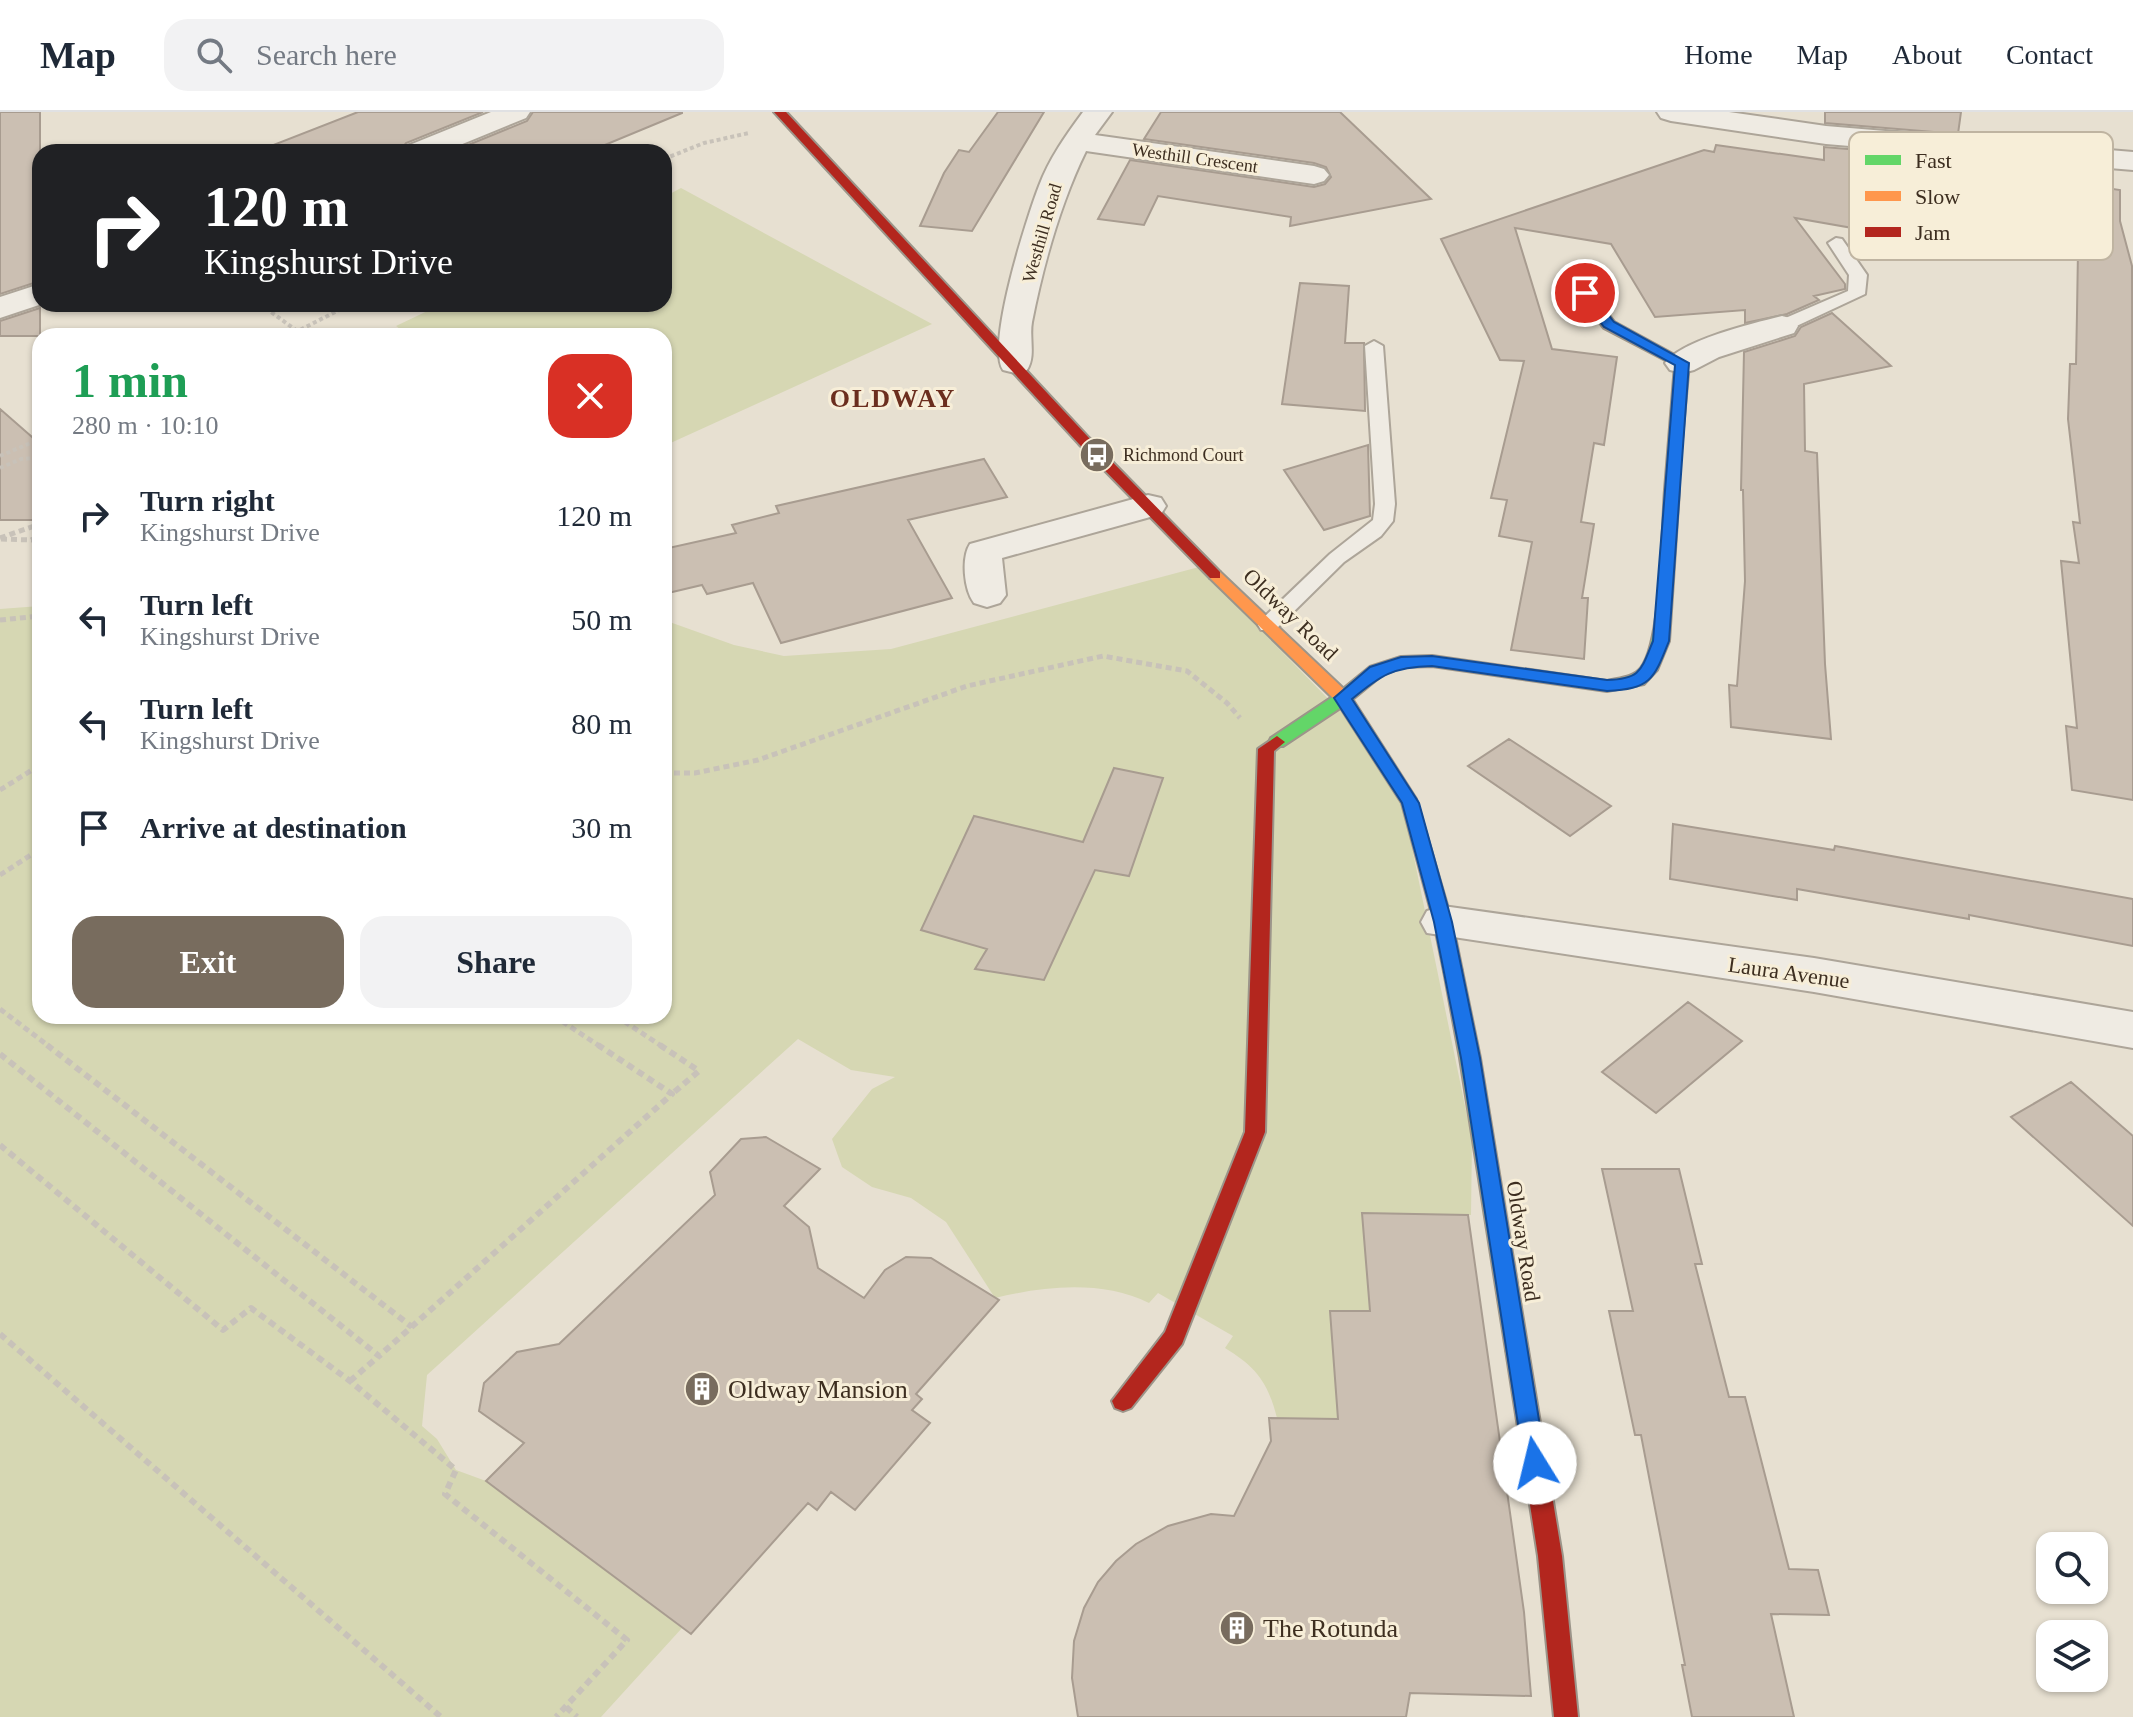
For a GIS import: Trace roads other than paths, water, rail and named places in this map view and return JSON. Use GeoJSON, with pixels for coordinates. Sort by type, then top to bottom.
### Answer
{"type":"FeatureCollection","features":[{"type":"Feature","properties":{"kind":"street"},"geometry":{"type":"LineString","coordinates":[[437,144],[516,112]]}},
{"type":"Feature","properties":{"kind":"street","name":"Westhill Road"},"geometry":{"type":"LineString","coordinates":[[1015,363],[1015,325],[1054,185],[1076,141],[1098,112]]}},
{"type":"Feature","properties":{"kind":"street"},"geometry":{"type":"LineString","coordinates":[[1671,112],[1849,137]]}},
{"type":"Feature","properties":{"kind":"street","name":"Oldway Road"},"geometry":{"type":"LineString","coordinates":[[785,117],[1084,441],[1343,698],[1410,803],[1443,922],[1470,1058],[1550,1556],[1566,1717]]}},
{"type":"Feature","properties":{"kind":"street","name":"Westhill Crescent"},"geometry":{"type":"LineString","coordinates":[[1076,141],[1314,175]]}},
{"type":"Feature","properties":{"kind":"street"},"geometry":{"type":"LineString","coordinates":[[2113,159],[2133,161]]}},
{"type":"Feature","properties":{"kind":"street"},"geometry":{"type":"LineString","coordinates":[[1571,275],[1609,325],[1682,363]]}},
{"type":"Feature","properties":{"kind":"street"},"geometry":{"type":"LineString","coordinates":[[0,308],[32,297]]}},
{"type":"Feature","properties":{"kind":"street"},"geometry":{"type":"LineString","coordinates":[[1682,363],[1707,350],[1782,326]]}},
{"type":"Feature","properties":{"kind":"street"},"geometry":{"type":"LineString","coordinates":[[1123,1401],[1174,1337],[1255,1132],[1266,749],[1343,698],[1376,671],[1401,662],[1432,661],[1607,686],[1631,685],[1648,674],[1661,641],[1682,363]]}},
{"type":"Feature","properties":{"kind":"street"},"geometry":{"type":"LineString","coordinates":[[987,595],[983,552],[1148,506]]}},
{"type":"Feature","properties":{"kind":"street","name":"Laura Avenue"},"geometry":{"type":"LineString","coordinates":[[1443,922],[1814,975],[2133,1030]]}},
{"type":"Feature","properties":{"kind":"lane"},"geometry":{"type":"LineString","coordinates":[[1782,326],[1856,294],[1858,275],[1836,243]]}},
{"type":"Feature","properties":{"kind":"lane"},"geometry":{"type":"LineString","coordinates":[[1268,625],[1337,558],[1374,532],[1383,521],[1385,504],[1374,346]]}},
{"type":"Feature","properties":{"kind":"place","name":"Richmond Court"},"geometry":{"type":"Point","coordinates":[1097,455]}},
{"type":"Feature","properties":{"kind":"place","name":"Oldway Mansion"},"geometry":{"type":"Point","coordinates":[702,1389]}},
{"type":"Feature","properties":{"kind":"place","name":"The Rotunda"},"geometry":{"type":"Point","coordinates":[1237,1628]}},
{"type":"Feature","properties":{"kind":"district","name":"OLDWAY"},"geometry":{"type":"Point","coordinates":[893,398]}}]}
